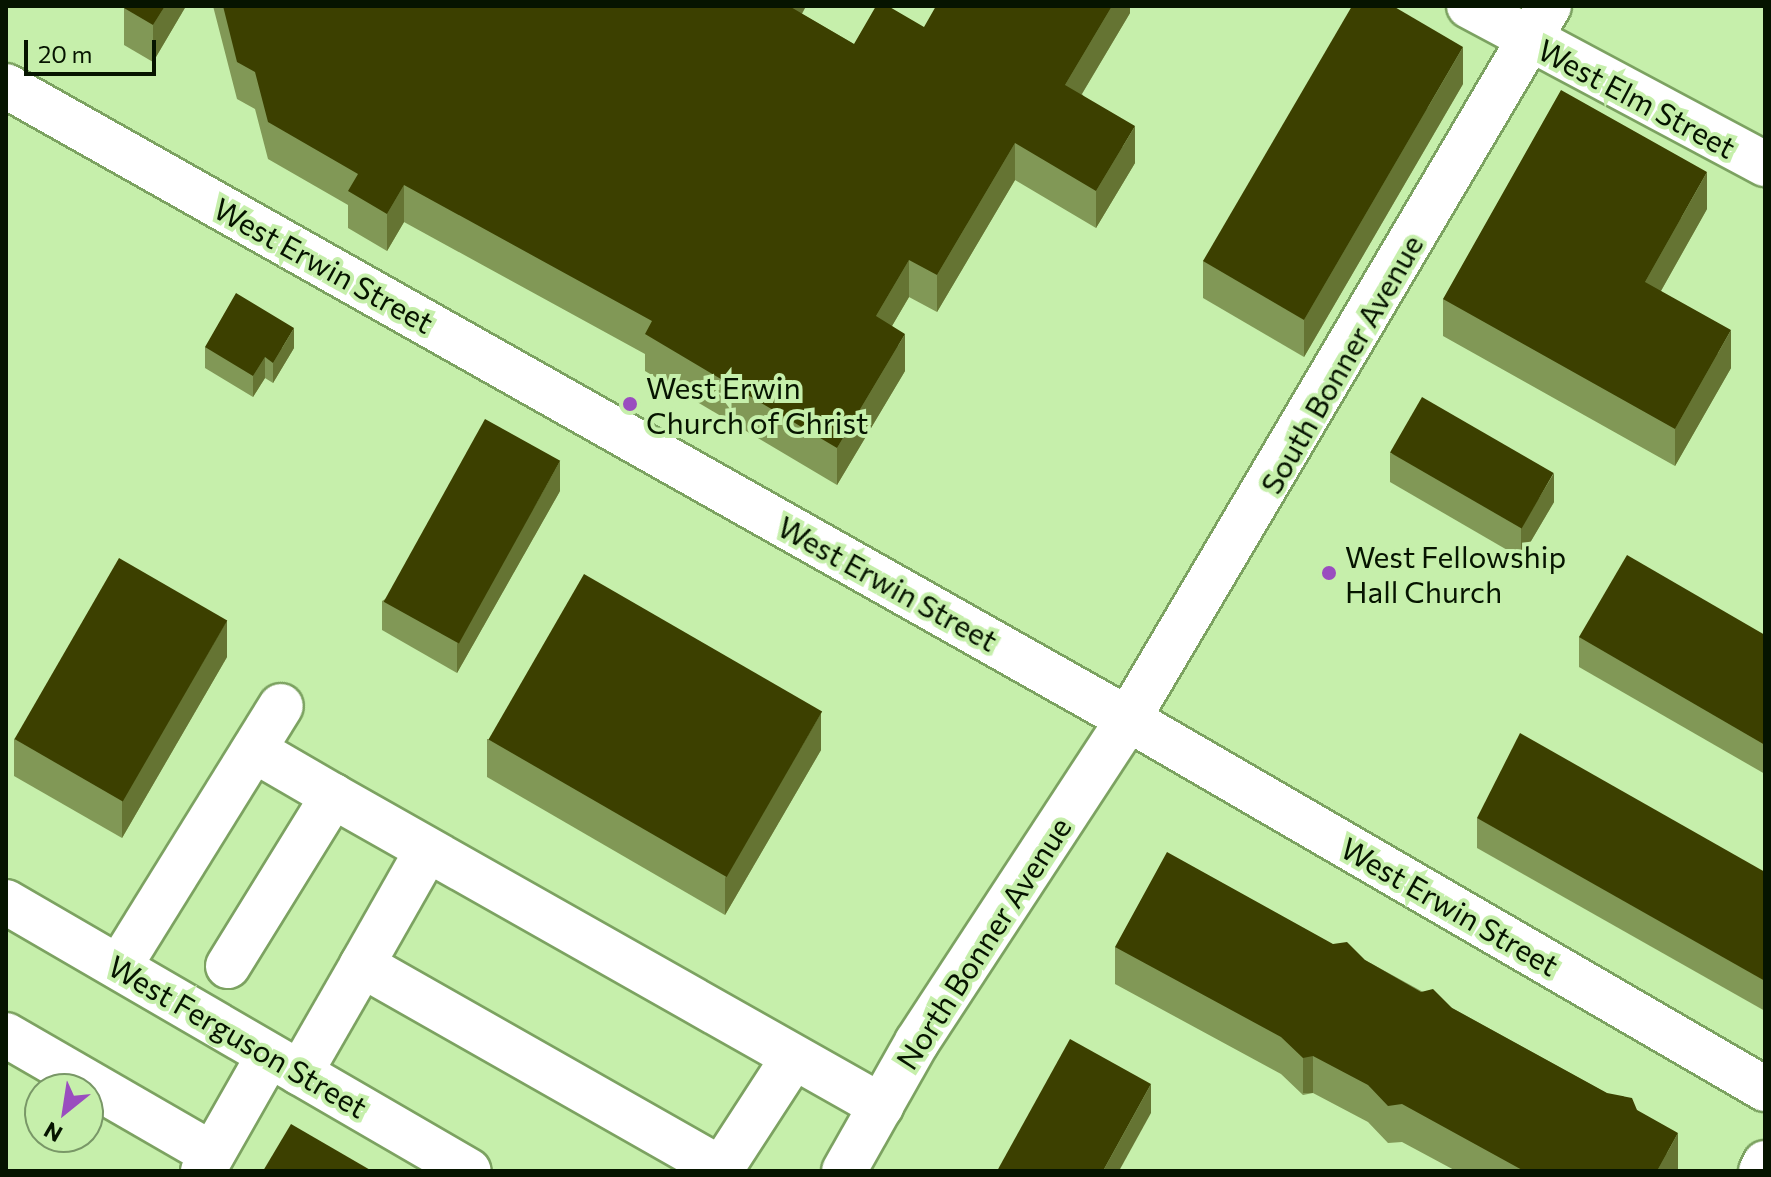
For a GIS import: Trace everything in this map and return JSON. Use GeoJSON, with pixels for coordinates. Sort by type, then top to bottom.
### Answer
{"type":"FeatureCollection","features":[{"type":"Feature","properties":{"kind":"main road","name":"West Elm Street"},"geometry":{"type":"LineString","coordinates":[[1469,6],[1539,24],[1765,164]]}},
{"type":"Feature","properties":{"kind":"main road","name":"South Bonner Avenue"},"geometry":{"type":"LineString","coordinates":[[1128,719],[1539,24]]}},
{"type":"Feature","properties":{"kind":"main road","name":"West Erwin Street"},"geometry":{"type":"LineString","coordinates":[[6,86],[1128,719],[1765,1089]]}},
{"type":"Feature","properties":{"kind":"main road"},"geometry":{"type":"LineString","coordinates":[[119,967],[281,706]]}},
{"type":"Feature","properties":{"kind":"main road","name":"North Bonner Avenue"},"geometry":{"type":"LineString","coordinates":[[844,1171],[881,1106],[1128,719]]}},
{"type":"Feature","properties":{"kind":"main road"},"geometry":{"type":"LineString","coordinates":[[254,750],[425,854],[881,1106]]}},
{"type":"Feature","properties":{"kind":"main road"},"geometry":{"type":"LineString","coordinates":[[228,966],[333,796]]}},
{"type":"Feature","properties":{"kind":"main road"},"geometry":{"type":"LineString","coordinates":[[6,1035],[207,1162],[362,965],[425,854]]}},
{"type":"Feature","properties":{"kind":"main road","name":"West Ferguson Street"},"geometry":{"type":"LineString","coordinates":[[6,902],[469,1171]]}},
{"type":"Feature","properties":{"kind":"main road"},"geometry":{"type":"LineString","coordinates":[[362,965],[721,1169],[793,1058]]}},
{"type":"Feature","properties":{"kind":"main road"},"geometry":{"type":"LineString","coordinates":[[1761,1171],[1765,1163]]}},
{"type":"Feature","properties":{"kind":"building"},"geometry":{"type":"Polygon","coordinates":[[[165,6],[153,25],[124,8],[165,6]]]}},
{"type":"Feature","properties":{"kind":"building"},"geometry":{"type":"Polygon","coordinates":[[[223,6],[789,6],[854,44],[876,6],[888,6],[924,27],[936,6],[1112,6],[1065,85],[1135,126],[1096,191],[1015,143],[937,275],[909,260],[876,316],[905,334],[837,448],[645,334],[652,321],[404,185],[387,214],[348,191],[358,174],[268,122],[255,72],[237,62],[223,6]]]}},
{"type":"Feature","properties":{"kind":"building"},"geometry":{"type":"Polygon","coordinates":[[[1352,6],[1393,6],[1463,47],[1304,320],[1203,261],[1352,6]]]}},
{"type":"Feature","properties":{"kind":"building"},"geometry":{"type":"Polygon","coordinates":[[[1561,90],[1707,172],[1645,282],[1731,330],[1675,429],[1443,299],[1561,90]]]}},
{"type":"Feature","properties":{"kind":"building"},"geometry":{"type":"Polygon","coordinates":[[[236,293],[294,328],[273,363],[265,357],[253,376],[205,347],[236,293]]]}},
{"type":"Feature","properties":{"kind":"building"},"geometry":{"type":"Polygon","coordinates":[[[1422,397],[1554,473],[1522,528],[1390,452],[1422,397]]]}},
{"type":"Feature","properties":{"kind":"building"},"geometry":{"type":"Polygon","coordinates":[[[485,419],[560,461],[459,643],[384,602],[485,419]]]}},
{"type":"Feature","properties":{"kind":"building"},"geometry":{"type":"Polygon","coordinates":[[[1627,555],[1765,635],[1765,745],[1579,637],[1627,555]]]}},
{"type":"Feature","properties":{"kind":"building"},"geometry":{"type":"Polygon","coordinates":[[[119,558],[227,620],[123,801],[14,739],[119,558]]]}},
{"type":"Feature","properties":{"kind":"building"},"geometry":{"type":"Polygon","coordinates":[[[584,574],[822,712],[727,877],[488,739],[584,574]]]}},
{"type":"Feature","properties":{"kind":"building"},"geometry":{"type":"Polygon","coordinates":[[[1520,733],[1765,872],[1765,981],[1477,818],[1520,733]]]}},
{"type":"Feature","properties":{"kind":"building"},"geometry":{"type":"Polygon","coordinates":[[[1167,852],[1333,944],[1347,942],[1365,960],[1421,992],[1433,989],[1452,1008],[1607,1093],[1632,1098],[1637,1110],[1678,1133],[1657,1171],[1524,1171],[1402,1104],[1388,1106],[1368,1085],[1313,1056],[1303,1058],[1281,1037],[1115,947],[1167,852]]]}},
{"type":"Feature","properties":{"kind":"building"},"geometry":{"type":"Polygon","coordinates":[[[1070,1039],[1151,1084],[1103,1171],[997,1171],[1070,1039]]]}},
{"type":"Feature","properties":{"kind":"building"},"geometry":{"type":"Polygon","coordinates":[[[291,1124],[372,1171],[263,1171],[291,1124]]]}},
{"type":"Feature","properties":{"kind":"place","name":"West Erwin Church of Christ"},"geometry":{"type":"Point","coordinates":[630,404]}},
{"type":"Feature","properties":{"kind":"place","name":"West Fellowship Hall Church"},"geometry":{"type":"Point","coordinates":[1329,573]}}]}
